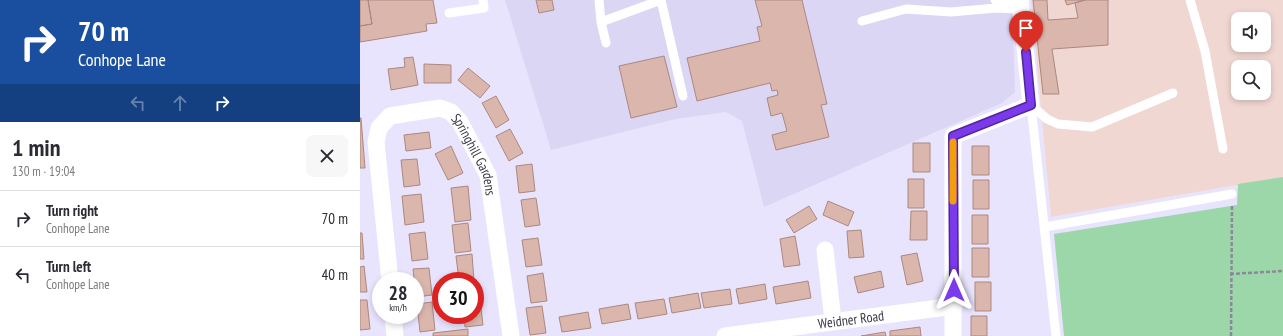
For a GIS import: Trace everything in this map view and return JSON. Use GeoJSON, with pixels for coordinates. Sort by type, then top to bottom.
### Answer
{"type":"FeatureCollection","features":[{"type":"Feature","properties":{"kind":"street"},"geometry":{"type":"LineString","coordinates":[[953,336],[953,136],[1031,105],[1021,4]]}},
{"type":"Feature","properties":{"kind":"street","name":"Springhill Gardens"},"geometry":{"type":"LineString","coordinates":[[389,272],[376,142],[379,128],[390,116],[440,108],[451,112],[460,122],[488,175],[511,336]]}},
{"type":"Feature","properties":{"kind":"street"},"geometry":{"type":"LineString","coordinates":[[825,250],[833,321]]}},
{"type":"Feature","properties":{"kind":"street","name":"Weidner Road"},"geometry":{"type":"LineString","coordinates":[[725,336],[954,306]]}},
{"type":"Feature","properties":{"kind":"street"},"geometry":{"type":"LineString","coordinates":[[394,324],[395,336]]}},
{"type":"Feature","properties":{"kind":"lane"},"geometry":{"type":"LineString","coordinates":[[449,13],[484,8],[483,0]]}},
{"type":"Feature","properties":{"kind":"lane"},"geometry":{"type":"LineString","coordinates":[[599,0],[601,22],[606,43]]}},
{"type":"Feature","properties":{"kind":"lane"},"geometry":{"type":"LineString","coordinates":[[601,22],[661,0],[683,96]]}},
{"type":"Feature","properties":{"kind":"lane"},"geometry":{"type":"LineString","coordinates":[[995,0],[1021,4]]}},
{"type":"Feature","properties":{"kind":"lane"},"geometry":{"type":"LineString","coordinates":[[1190,0],[1205,51],[1223,149]]}},
{"type":"Feature","properties":{"kind":"lane"},"geometry":{"type":"LineString","coordinates":[[862,21],[906,9],[952,12],[1021,4]]}},
{"type":"Feature","properties":{"kind":"lane"},"geometry":{"type":"LineString","coordinates":[[1031,105],[1047,119],[1058,124],[1092,127],[1173,93]]}},
{"type":"Feature","properties":{"kind":"lane"},"geometry":{"type":"LineString","coordinates":[[1031,105],[1056,336]]}},
{"type":"Feature","properties":{"kind":"lane"},"geometry":{"type":"LineString","coordinates":[[1045,227],[1232,194]]}},
{"type":"Feature","properties":{"kind":"path"},"geometry":{"type":"LineString","coordinates":[[1230,336],[1232,194]]}},
{"type":"Feature","properties":{"kind":"path"},"geometry":{"type":"LineString","coordinates":[[1230,274],[1283,271]]}},
{"type":"Feature","properties":{"kind":"shaded area"},"geometry":{"type":"Polygon","coordinates":[[[505,0],[1012,0],[1015,92],[1002,103],[764,207],[742,121],[726,112],[676,119],[551,150],[505,0]]]}},
{"type":"Feature","properties":{"kind":"shaded area"},"geometry":{"type":"Polygon","coordinates":[[[1031,0],[1283,0],[1283,177],[1051,217],[1031,0]]]}},
{"type":"Feature","properties":{"kind":"green space"},"geometry":{"type":"Polygon","coordinates":[[[1283,177],[1283,336],[1064,336],[1054,234],[1237,205],[1238,184],[1283,177]]]}},
{"type":"Feature","properties":{"kind":"building"},"geometry":{"type":"Polygon","coordinates":[[[360,0],[368,0],[372,24],[360,26],[360,0]]]}},
{"type":"Feature","properties":{"kind":"building"},"geometry":{"type":"Polygon","coordinates":[[[368,0],[433,0],[437,23],[426,24],[427,31],[360,42],[360,26],[372,24],[368,0]]]}},
{"type":"Feature","properties":{"kind":"building"},"geometry":{"type":"Polygon","coordinates":[[[536,0],[552,0],[554,10],[539,13],[536,0]]]}},
{"type":"Feature","properties":{"kind":"building"},"geometry":{"type":"Polygon","coordinates":[[[755,0],[802,0],[827,104],[821,105],[829,137],[776,150],[772,135],[787,131],[782,113],[771,116],[767,98],[778,95],[777,90],[772,91],[770,83],[697,101],[687,58],[760,41],[757,27],[762,26],[755,0]]]}},
{"type":"Feature","properties":{"kind":"building"},"geometry":{"type":"Polygon","coordinates":[[[1033,0],[1047,0],[1048,20],[1078,18],[1075,3],[1085,0],[1108,0],[1108,45],[1052,49],[1059,94],[1043,94],[1033,0]]]}},
{"type":"Feature","properties":{"kind":"building"},"geometry":{"type":"Polygon","coordinates":[[[1065,0],[1085,0],[1067,5],[1065,0]]]}},
{"type":"Feature","properties":{"kind":"building"},"geometry":{"type":"Polygon","coordinates":[[[664,56],[677,107],[631,118],[619,66],[664,56]]]}},
{"type":"Feature","properties":{"kind":"building"},"geometry":{"type":"Polygon","coordinates":[[[413,57],[418,85],[391,90],[388,69],[405,67],[404,58],[413,57]]]}},
{"type":"Feature","properties":{"kind":"building"},"geometry":{"type":"Polygon","coordinates":[[[424,64],[451,65],[451,83],[424,83],[424,64]]]}},
{"type":"Feature","properties":{"kind":"building"},"geometry":{"type":"Polygon","coordinates":[[[468,68],[490,86],[480,98],[458,80],[468,68]]]}},
{"type":"Feature","properties":{"kind":"building"},"geometry":{"type":"Polygon","coordinates":[[[496,96],[509,120],[496,128],[482,103],[496,96]]]}},
{"type":"Feature","properties":{"kind":"building"},"geometry":{"type":"Polygon","coordinates":[[[361,118],[365,168],[360,168],[361,118]]]}},
{"type":"Feature","properties":{"kind":"building"},"geometry":{"type":"Polygon","coordinates":[[[510,129],[523,153],[509,161],[496,136],[510,129]]]}},
{"type":"Feature","properties":{"kind":"building"},"geometry":{"type":"Polygon","coordinates":[[[429,132],[431,148],[406,151],[404,135],[429,132]]]}},
{"type":"Feature","properties":{"kind":"building"},"geometry":{"type":"Polygon","coordinates":[[[913,143],[930,143],[930,172],[913,172],[913,143]]]}},
{"type":"Feature","properties":{"kind":"building"},"geometry":{"type":"Polygon","coordinates":[[[451,146],[463,173],[448,180],[435,154],[451,146]]]}},
{"type":"Feature","properties":{"kind":"building"},"geometry":{"type":"Polygon","coordinates":[[[972,146],[989,146],[989,175],[972,175],[972,146]]]}},
{"type":"Feature","properties":{"kind":"building"},"geometry":{"type":"Polygon","coordinates":[[[417,159],[420,185],[404,187],[401,160],[417,159]]]}},
{"type":"Feature","properties":{"kind":"building"},"geometry":{"type":"Polygon","coordinates":[[[532,164],[535,191],[519,193],[516,166],[532,164]]]}},
{"type":"Feature","properties":{"kind":"building"},"geometry":{"type":"Polygon","coordinates":[[[908,179],[924,179],[924,208],[908,208],[908,179]]]}},
{"type":"Feature","properties":{"kind":"building"},"geometry":{"type":"Polygon","coordinates":[[[973,180],[989,180],[989,209],[973,209],[973,180]]]}},
{"type":"Feature","properties":{"kind":"building"},"geometry":{"type":"Polygon","coordinates":[[[468,186],[471,220],[455,222],[451,188],[468,186]]]}},
{"type":"Feature","properties":{"kind":"building"},"geometry":{"type":"Polygon","coordinates":[[[421,194],[424,222],[405,225],[402,196],[421,194]]]}},
{"type":"Feature","properties":{"kind":"building"},"geometry":{"type":"Polygon","coordinates":[[[536,198],[540,225],[525,227],[521,200],[536,198]]]}},
{"type":"Feature","properties":{"kind":"building"},"geometry":{"type":"Polygon","coordinates":[[[828,201],[854,212],[848,226],[823,215],[828,201]]]}},
{"type":"Feature","properties":{"kind":"building"},"geometry":{"type":"Polygon","coordinates":[[[809,206],[817,219],[794,233],[786,220],[809,206]]]}},
{"type":"Feature","properties":{"kind":"building"},"geometry":{"type":"Polygon","coordinates":[[[911,211],[927,211],[927,240],[910,240],[911,211]]]}},
{"type":"Feature","properties":{"kind":"building"},"geometry":{"type":"Polygon","coordinates":[[[972,215],[988,215],[988,244],[972,244],[972,215]]]}},
{"type":"Feature","properties":{"kind":"building"},"geometry":{"type":"Polygon","coordinates":[[[468,223],[471,251],[455,253],[452,225],[468,223]]]}},
{"type":"Feature","properties":{"kind":"building"},"geometry":{"type":"Polygon","coordinates":[[[861,230],[864,257],[849,258],[847,231],[861,230]]]}},
{"type":"Feature","properties":{"kind":"building"},"geometry":{"type":"Polygon","coordinates":[[[425,232],[428,259],[412,261],[409,234],[425,232]]]}},
{"type":"Feature","properties":{"kind":"building"},"geometry":{"type":"Polygon","coordinates":[[[360,233],[362,233],[364,259],[360,259],[360,233]]]}},
{"type":"Feature","properties":{"kind":"building"},"geometry":{"type":"Polygon","coordinates":[[[795,236],[800,265],[784,267],[780,239],[795,236]]]}},
{"type":"Feature","properties":{"kind":"building"},"geometry":{"type":"Polygon","coordinates":[[[538,238],[542,265],[526,267],[522,240],[538,238]]]}},
{"type":"Feature","properties":{"kind":"building"},"geometry":{"type":"Polygon","coordinates":[[[972,248],[989,248],[989,277],[972,277],[972,248]]]}},
{"type":"Feature","properties":{"kind":"building"},"geometry":{"type":"Polygon","coordinates":[[[917,253],[923,281],[907,285],[901,256],[917,253]]]}},
{"type":"Feature","properties":{"kind":"building"},"geometry":{"type":"Polygon","coordinates":[[[472,254],[473,272],[458,272],[456,256],[472,254]]]}},
{"type":"Feature","properties":{"kind":"building"},"geometry":{"type":"Polygon","coordinates":[[[364,266],[367,292],[360,292],[360,267],[364,266]]]}},
{"type":"Feature","properties":{"kind":"building"},"geometry":{"type":"Polygon","coordinates":[[[429,268],[432,295],[424,296],[424,272],[413,272],[413,269],[429,268]]]}},
{"type":"Feature","properties":{"kind":"building"},"geometry":{"type":"Polygon","coordinates":[[[881,271],[884,287],[858,293],[854,277],[881,271]]]}},
{"type":"Feature","properties":{"kind":"building"},"geometry":{"type":"Polygon","coordinates":[[[543,273],[547,301],[531,303],[527,276],[543,273]]]}},
{"type":"Feature","properties":{"kind":"building"},"geometry":{"type":"Polygon","coordinates":[[[808,281],[811,298],[776,304],[773,287],[808,281]]]}},
{"type":"Feature","properties":{"kind":"building"},"geometry":{"type":"Polygon","coordinates":[[[975,282],[991,282],[991,311],[975,311],[975,282]]]}},
{"type":"Feature","properties":{"kind":"building"},"geometry":{"type":"Polygon","coordinates":[[[765,284],[767,299],[739,304],[736,289],[765,284]]]}},
{"type":"Feature","properties":{"kind":"building"},"geometry":{"type":"Polygon","coordinates":[[[730,289],[732,304],[704,308],[701,293],[730,289]]]}},
{"type":"Feature","properties":{"kind":"building"},"geometry":{"type":"Polygon","coordinates":[[[698,293],[701,308],[672,313],[669,298],[698,293]]]}},
{"type":"Feature","properties":{"kind":"building"},"geometry":{"type":"Polygon","coordinates":[[[664,299],[667,314],[638,319],[635,303],[664,299]]]}},
{"type":"Feature","properties":{"kind":"building"},"geometry":{"type":"Polygon","coordinates":[[[360,300],[367,300],[370,329],[360,330],[360,300]]]}},
{"type":"Feature","properties":{"kind":"building"},"geometry":{"type":"Polygon","coordinates":[[[432,302],[432,324],[434,324],[435,330],[420,332],[419,324],[424,324],[424,303],[432,302]]]}},
{"type":"Feature","properties":{"kind":"building"},"geometry":{"type":"Polygon","coordinates":[[[628,304],[631,319],[602,324],[599,309],[628,304]]]}},
{"type":"Feature","properties":{"kind":"building"},"geometry":{"type":"Polygon","coordinates":[[[542,306],[546,333],[530,335],[526,308],[542,306]]]}},
{"type":"Feature","properties":{"kind":"building"},"geometry":{"type":"Polygon","coordinates":[[[588,312],[591,328],[562,332],[559,317],[588,312]]]}},
{"type":"Feature","properties":{"kind":"building"},"geometry":{"type":"Polygon","coordinates":[[[971,316],[987,316],[987,336],[971,336],[971,316]]]}},
{"type":"Feature","properties":{"kind":"building"},"geometry":{"type":"Polygon","coordinates":[[[465,324],[483,324],[483,325],[465,327],[465,324]]]}},
{"type":"Feature","properties":{"kind":"building"},"geometry":{"type":"Polygon","coordinates":[[[920,327],[921,336],[890,336],[890,331],[920,327]]]}},
{"type":"Feature","properties":{"kind":"building"},"geometry":{"type":"Polygon","coordinates":[[[468,329],[468,336],[433,336],[433,333],[468,329]]]}},
{"type":"Feature","properties":{"kind":"building"},"geometry":{"type":"Polygon","coordinates":[[[885,332],[886,336],[861,336],[885,332]]]}},
{"type":"Feature","properties":{"kind":"slow traffic"},"geometry":{"type":"LineString","coordinates":[[953,142],[953,201]]}},
{"type":"Feature","properties":{"kind":"route"},"geometry":{"type":"LineString","coordinates":[[954,290],[953,136],[1019,108],[1031,105],[1026,52]]}}]}
